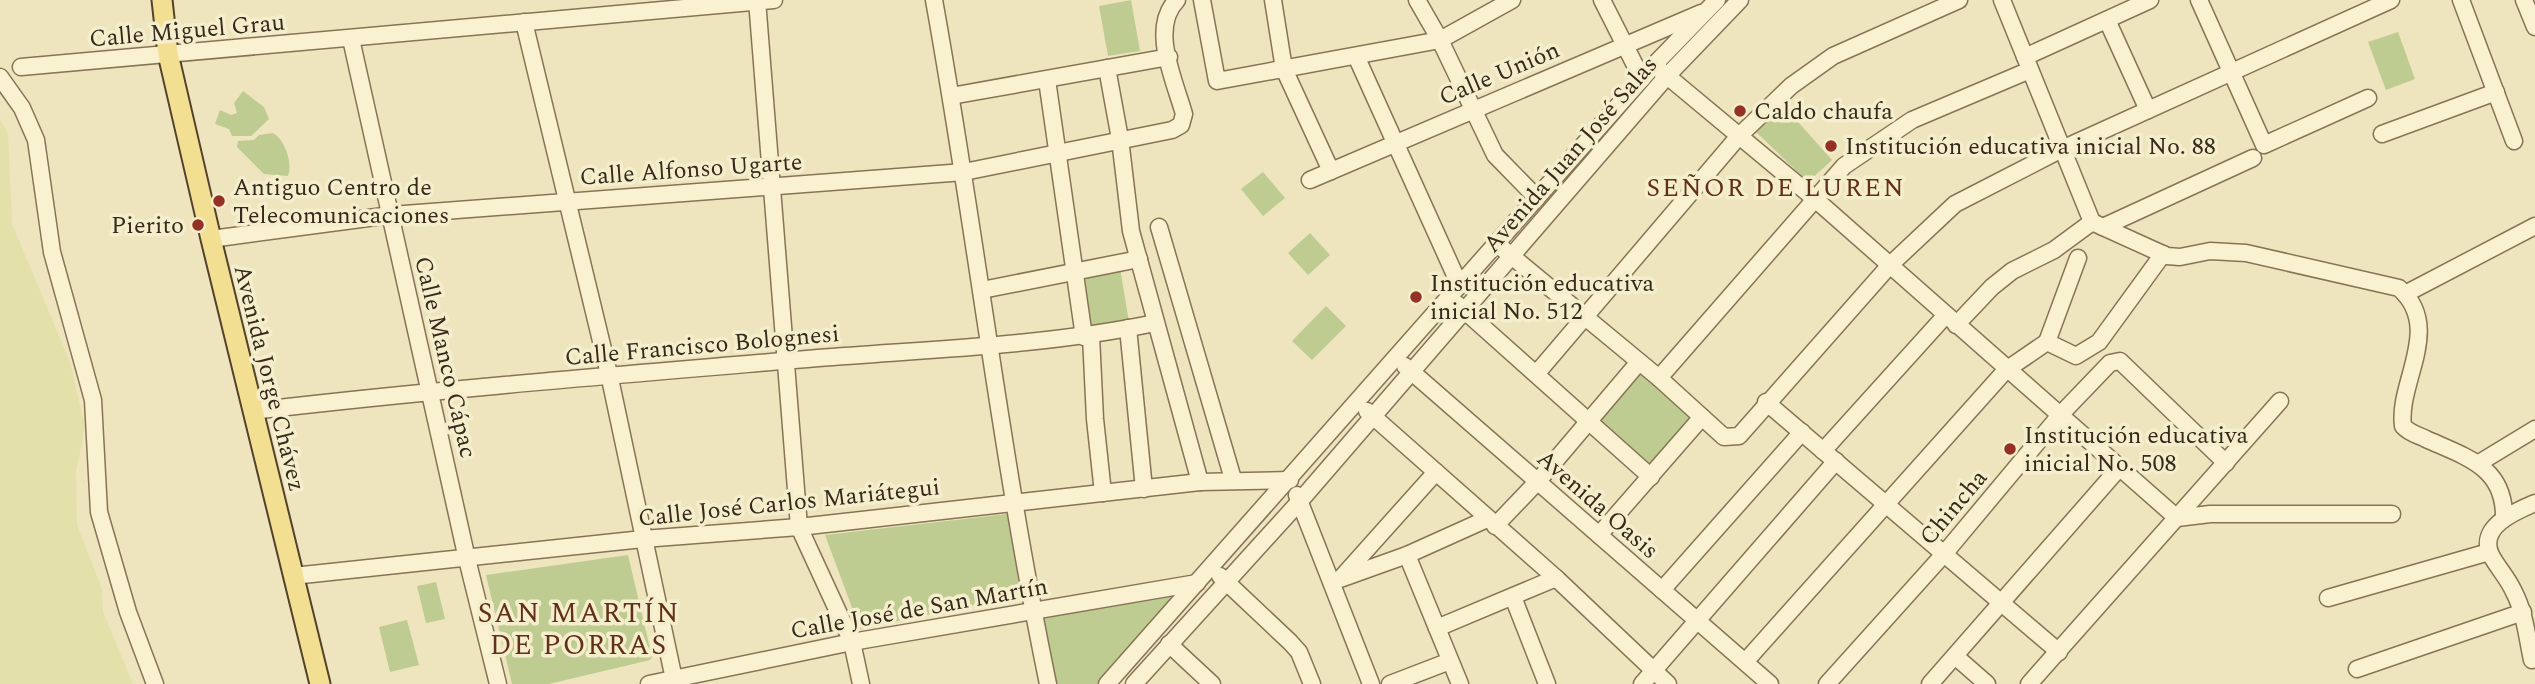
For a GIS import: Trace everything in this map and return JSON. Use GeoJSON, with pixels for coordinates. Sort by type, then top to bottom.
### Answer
{"type":"FeatureCollection","features":[{"type":"Feature","properties":{"kind":"main road","name":"Avenida Jorge Chávez"},"geometry":{"type":"LineString","coordinates":[[162,0],[169,54],[211,239],[320,684]]}},
{"type":"Feature","properties":{"kind":"street","name":"Calle Miguel Grau"},"geometry":{"type":"LineString","coordinates":[[21,66],[774,0]]}},
{"type":"Feature","properties":{"kind":"street"},"geometry":{"type":"LineString","coordinates":[[933,0],[964,172],[1013,502],[1048,684]]}},
{"type":"Feature","properties":{"kind":"street"},"geometry":{"type":"LineString","coordinates":[[951,96],[1169,57],[1163,32],[1164,18],[1177,0]]}},
{"type":"Feature","properties":{"kind":"street"},"geometry":{"type":"LineString","coordinates":[[1202,0],[1217,81],[1440,40],[1512,0]]}},
{"type":"Feature","properties":{"kind":"street"},"geometry":{"type":"LineString","coordinates":[[1273,0],[1284,69],[1331,171]]}},
{"type":"Feature","properties":{"kind":"street"},"geometry":{"type":"LineString","coordinates":[[1417,0],[1440,40],[1495,155],[1537,198]]}},
{"type":"Feature","properties":{"kind":"street"},"geometry":{"type":"LineString","coordinates":[[1601,0],[1642,79]]}},
{"type":"Feature","properties":{"kind":"street","name":"Calle Unión"},"geometry":{"type":"LineString","coordinates":[[1310,180],[1712,5],[1729,0]]}},
{"type":"Feature","properties":{"kind":"street","name":"Avenida Juan José Salas"},"geometry":{"type":"LineString","coordinates":[[1134,684],[1301,501],[1667,76],[1740,0]]}},
{"type":"Feature","properties":{"kind":"street"},"geometry":{"type":"LineString","coordinates":[[1537,373],[1739,136],[1791,86],[1825,61],[1959,0]]}},
{"type":"Feature","properties":{"kind":"street"},"geometry":{"type":"LineString","coordinates":[[2002,0],[2062,149],[2098,225],[2163,254],[2180,257],[2210,251],[2246,253],[2393,286],[2405,294],[2414,312],[2419,337],[2403,426],[2479,463],[2500,486],[2504,501],[2504,518]]}},
{"type":"Feature","properties":{"kind":"street"},"geometry":{"type":"LineString","coordinates":[[1659,378],[1844,166],[1893,130],[2150,0]]}},
{"type":"Feature","properties":{"kind":"street"},"geometry":{"type":"LineString","coordinates":[[2199,0],[2264,145],[2368,98]]}},
{"type":"Feature","properties":{"kind":"street"},"geometry":{"type":"LineString","coordinates":[[1497,244],[1659,378],[1724,437],[1739,436],[1766,402],[1890,265],[1955,204],[2062,149],[2391,0]]}},
{"type":"Feature","properties":{"kind":"street"},"geometry":{"type":"LineString","coordinates":[[2461,0],[2514,141]]}},
{"type":"Feature","properties":{"kind":"street"},"geometry":{"type":"LineString","coordinates":[[2524,0],[2535,27]]}},
{"type":"Feature","properties":{"kind":"street"},"geometry":{"type":"LineString","coordinates":[[757,2],[788,361],[799,527],[852,642],[861,684]]}},
{"type":"Feature","properties":{"kind":"street","name":"Avenida Juan José Salas"},"geometry":{"type":"LineString","coordinates":[[1107,684],[1654,65],[1712,5]]}},
{"type":"Feature","properties":{"kind":"street"},"geometry":{"type":"LineString","coordinates":[[2107,20],[2148,110]]}},
{"type":"Feature","properties":{"kind":"street"},"geometry":{"type":"LineString","coordinates":[[524,22],[609,374],[674,681]]}},
{"type":"Feature","properties":{"kind":"street","name":"Calle Manco Cápac"},"geometry":{"type":"LineString","coordinates":[[351,39],[467,559],[498,684]]}},
{"type":"Feature","properties":{"kind":"street"},"geometry":{"type":"LineString","coordinates":[[1356,55],[1464,311],[1651,477]]}},
{"type":"Feature","properties":{"kind":"street","name":"Calle Alfonso Ugarte"},"geometry":{"type":"LineString","coordinates":[[211,239],[391,215],[964,172],[1172,130],[1181,125],[1184,114],[1169,57]]}},
{"type":"Feature","properties":{"kind":"street"},"geometry":{"type":"LineString","coordinates":[[1654,65],[1815,199],[2177,518],[2210,514],[2392,514]]}},
{"type":"Feature","properties":{"kind":"street"},"geometry":{"type":"LineString","coordinates":[[1107,68],[1120,139],[1131,231],[1200,482]]}},
{"type":"Feature","properties":{"kind":"street"},"geometry":{"type":"LineString","coordinates":[[0,77],[22,108],[36,140],[52,252],[93,400],[99,512],[128,612],[155,684]]}},
{"type":"Feature","properties":{"kind":"street"},"geometry":{"type":"LineString","coordinates":[[1047,80],[1087,336],[1103,493]]}},
{"type":"Feature","properties":{"kind":"street"},"geometry":{"type":"LineString","coordinates":[[2382,134],[2496,92]]}},
{"type":"Feature","properties":{"kind":"street"},"geometry":{"type":"LineString","coordinates":[[1642,684],[1830,456],[1951,321],[2012,271],[2098,225],[2253,158]]}},
{"type":"Feature","properties":{"kind":"street"},"geometry":{"type":"LineString","coordinates":[[2405,294],[2535,226]]}},
{"type":"Feature","properties":{"kind":"street"},"geometry":{"type":"LineString","coordinates":[[1159,227],[1233,480]]}},
{"type":"Feature","properties":{"kind":"street"},"geometry":{"type":"LineString","coordinates":[[2047,342],[2076,356],[2099,342],[2163,254]]}},
{"type":"Feature","properties":{"kind":"street"},"geometry":{"type":"LineString","coordinates":[[982,289],[1076,273],[1139,258]]}},
{"type":"Feature","properties":{"kind":"street"},"geometry":{"type":"LineString","coordinates":[[1745,662],[2006,370],[2047,342],[2078,258]]}},
{"type":"Feature","properties":{"kind":"street","name":"Calle Francisco Bolognesi"},"geometry":{"type":"LineString","coordinates":[[252,411],[609,374],[989,347],[1087,336],[1155,323]]}},
{"type":"Feature","properties":{"kind":"street"},"geometry":{"type":"LineString","coordinates":[[1128,328],[1144,489]]}},
{"type":"Feature","properties":{"kind":"street","name":"Avenida Oasis"},"geometry":{"type":"LineString","coordinates":[[1396,358],[1770,684]]}},
{"type":"Feature","properties":{"kind":"street","name":"Chincha"},"geometry":{"type":"LineString","coordinates":[[1827,684],[1944,554],[2061,414],[2115,360],[2120,361],[2226,463]]}},
{"type":"Feature","properties":{"kind":"street"},"geometry":{"type":"LineString","coordinates":[[1337,583],[1491,523],[1538,481],[1639,362]]}},
{"type":"Feature","properties":{"kind":"street"},"geometry":{"type":"LineString","coordinates":[[2029,684],[2280,401]]}},
{"type":"Feature","properties":{"kind":"street"},"geometry":{"type":"LineString","coordinates":[[1358,402],[1556,578],[1668,684]]}},
{"type":"Feature","properties":{"kind":"street"},"geometry":{"type":"LineString","coordinates":[[1766,402],[2059,652]]}},
{"type":"Feature","properties":{"kind":"street"},"geometry":{"type":"LineString","coordinates":[[1599,535],[1702,418]]}},
{"type":"Feature","properties":{"kind":"street"},"geometry":{"type":"LineString","coordinates":[[2479,463],[2535,429]]}},
{"type":"Feature","properties":{"kind":"street"},"geometry":{"type":"LineString","coordinates":[[1662,590],[1802,432]]}},
{"type":"Feature","properties":{"kind":"street"},"geometry":{"type":"LineString","coordinates":[[1930,684],[2003,604],[2120,467]]}},
{"type":"Feature","properties":{"kind":"street"},"geometry":{"type":"LineString","coordinates":[[1337,583],[1436,472]]}},
{"type":"Feature","properties":{"kind":"street"},"geometry":{"type":"LineString","coordinates":[[1290,480],[1337,583],[1371,684]]}},
{"type":"Feature","properties":{"kind":"street","name":"Calle José Carlos Mariátegui"},"geometry":{"type":"LineString","coordinates":[[293,576],[643,539],[799,527],[1200,482],[1290,480]]}},
{"type":"Feature","properties":{"kind":"street"},"geometry":{"type":"LineString","coordinates":[[2532,660],[2523,612],[2514,590],[2489,552],[2489,537],[2504,518],[2535,503]]}},
{"type":"Feature","properties":{"kind":"street"},"geometry":{"type":"LineString","coordinates":[[2328,598],[2489,552]]}},
{"type":"Feature","properties":{"kind":"street"},"geometry":{"type":"LineString","coordinates":[[1407,555],[1460,684]]}},
{"type":"Feature","properties":{"kind":"street"},"geometry":{"type":"LineString","coordinates":[[1212,567],[1299,652],[1312,684]]}},
{"type":"Feature","properties":{"kind":"street"},"geometry":{"type":"LineString","coordinates":[[1437,628],[1556,578]]}},
{"type":"Feature","properties":{"kind":"street","name":"Calle José de San Martín"},"geometry":{"type":"LineString","coordinates":[[649,684],[674,681],[852,642],[1198,583]]}},
{"type":"Feature","properties":{"kind":"street"},"geometry":{"type":"LineString","coordinates":[[1513,597],[1547,684]]}},
{"type":"Feature","properties":{"kind":"street"},"geometry":{"type":"LineString","coordinates":[[2357,669],[2523,612]]}},
{"type":"Feature","properties":{"kind":"street"},"geometry":{"type":"LineString","coordinates":[[1169,644],[1212,684]]}},
{"type":"Feature","properties":{"kind":"street"},"geometry":{"type":"LineString","coordinates":[[1955,656],[1987,684]]}},
{"type":"Feature","properties":{"kind":"street"},"geometry":{"type":"LineString","coordinates":[[1390,684],[1450,661]]}},
{"type":"Feature","properties":{"kind":"shaded area"},"geometry":{"type":"Polygon","coordinates":[[[0,120],[8,134],[12,224],[70,362],[85,427],[76,472],[77,525],[102,589],[103,612],[133,684],[0,684],[0,120]]]}},
{"type":"Feature","properties":{"kind":"green space"},"geometry":{"type":"Polygon","coordinates":[[[1131,0],[1140,51],[1108,56],[1099,6],[1131,0]]]}},
{"type":"Feature","properties":{"kind":"green space"},"geometry":{"type":"Polygon","coordinates":[[[2398,32],[2415,79],[2386,90],[2368,42],[2398,32]]]}},
{"type":"Feature","properties":{"kind":"green space"},"geometry":{"type":"Polygon","coordinates":[[[243,91],[264,107],[269,119],[251,136],[232,136],[229,129],[215,124],[220,110],[231,115],[237,113],[234,103],[243,91]]]}},
{"type":"Feature","properties":{"kind":"green space"},"geometry":{"type":"Polygon","coordinates":[[[1782,104],[1832,160],[1808,182],[1755,131],[1782,104]]]}},
{"type":"Feature","properties":{"kind":"green space"},"geometry":{"type":"Polygon","coordinates":[[[273,133],[287,152],[288,176],[264,174],[237,147],[238,141],[254,140],[259,135],[273,133]]]}},
{"type":"Feature","properties":{"kind":"green space"},"geometry":{"type":"Polygon","coordinates":[[[1263,172],[1285,198],[1263,216],[1241,189],[1263,172]]]}},
{"type":"Feature","properties":{"kind":"green space"},"geometry":{"type":"Polygon","coordinates":[[[1310,233],[1330,255],[1308,275],[1288,253],[1310,233]]]}},
{"type":"Feature","properties":{"kind":"green space"},"geometry":{"type":"Polygon","coordinates":[[[1120,268],[1129,322],[1087,330],[1079,275],[1120,268]]]}},
{"type":"Feature","properties":{"kind":"green space"},"geometry":{"type":"Polygon","coordinates":[[[1326,306],[1346,326],[1312,360],[1292,341],[1326,306]]]}},
{"type":"Feature","properties":{"kind":"green space"},"geometry":{"type":"Polygon","coordinates":[[[1638,369],[1695,420],[1652,468],[1595,418],[1638,369]]]}},
{"type":"Feature","properties":{"kind":"green space"},"geometry":{"type":"Polygon","coordinates":[[[1007,514],[1021,595],[860,629],[825,535],[1007,514]]]}},
{"type":"Feature","properties":{"kind":"green space"},"geometry":{"type":"Polygon","coordinates":[[[628,555],[652,657],[650,660],[549,684],[512,684],[486,575],[628,555]]]}},
{"type":"Feature","properties":{"kind":"green space"},"geometry":{"type":"Polygon","coordinates":[[[436,582],[445,619],[426,623],[417,586],[436,582]]]}},
{"type":"Feature","properties":{"kind":"green space"},"geometry":{"type":"Polygon","coordinates":[[[1175,595],[1097,684],[1052,684],[1039,614],[1175,595]]]}},
{"type":"Feature","properties":{"kind":"green space"},"geometry":{"type":"Polygon","coordinates":[[[407,620],[419,665],[390,672],[379,627],[407,620]]]}},
{"type":"Feature","properties":{"kind":"place","name":"Caldo chaufa"},"geometry":{"type":"Point","coordinates":[1740,111]}},
{"type":"Feature","properties":{"kind":"place","name":"Institución educativa inicial No. 88"},"geometry":{"type":"Point","coordinates":[1831,146]}},
{"type":"Feature","properties":{"kind":"place","name":"Antiguo Centro de Telecomunicaciones"},"geometry":{"type":"Point","coordinates":[219,201]}},
{"type":"Feature","properties":{"kind":"place","name":"Pierito"},"geometry":{"type":"Point","coordinates":[198,225]}},
{"type":"Feature","properties":{"kind":"place","name":"Institución educativa inicial No. 512"},"geometry":{"type":"Point","coordinates":[1416,297]}},
{"type":"Feature","properties":{"kind":"place","name":"Institución educativa inicial No. 508"},"geometry":{"type":"Point","coordinates":[2010,449]}},
{"type":"Feature","properties":{"kind":"district","name":"SEÑOR DE LUREN"},"geometry":{"type":"Point","coordinates":[1776,187]}},
{"type":"Feature","properties":{"kind":"district","name":"SAN MARTÍN DE PORRAS"},"geometry":{"type":"Point","coordinates":[579,628]}}]}
